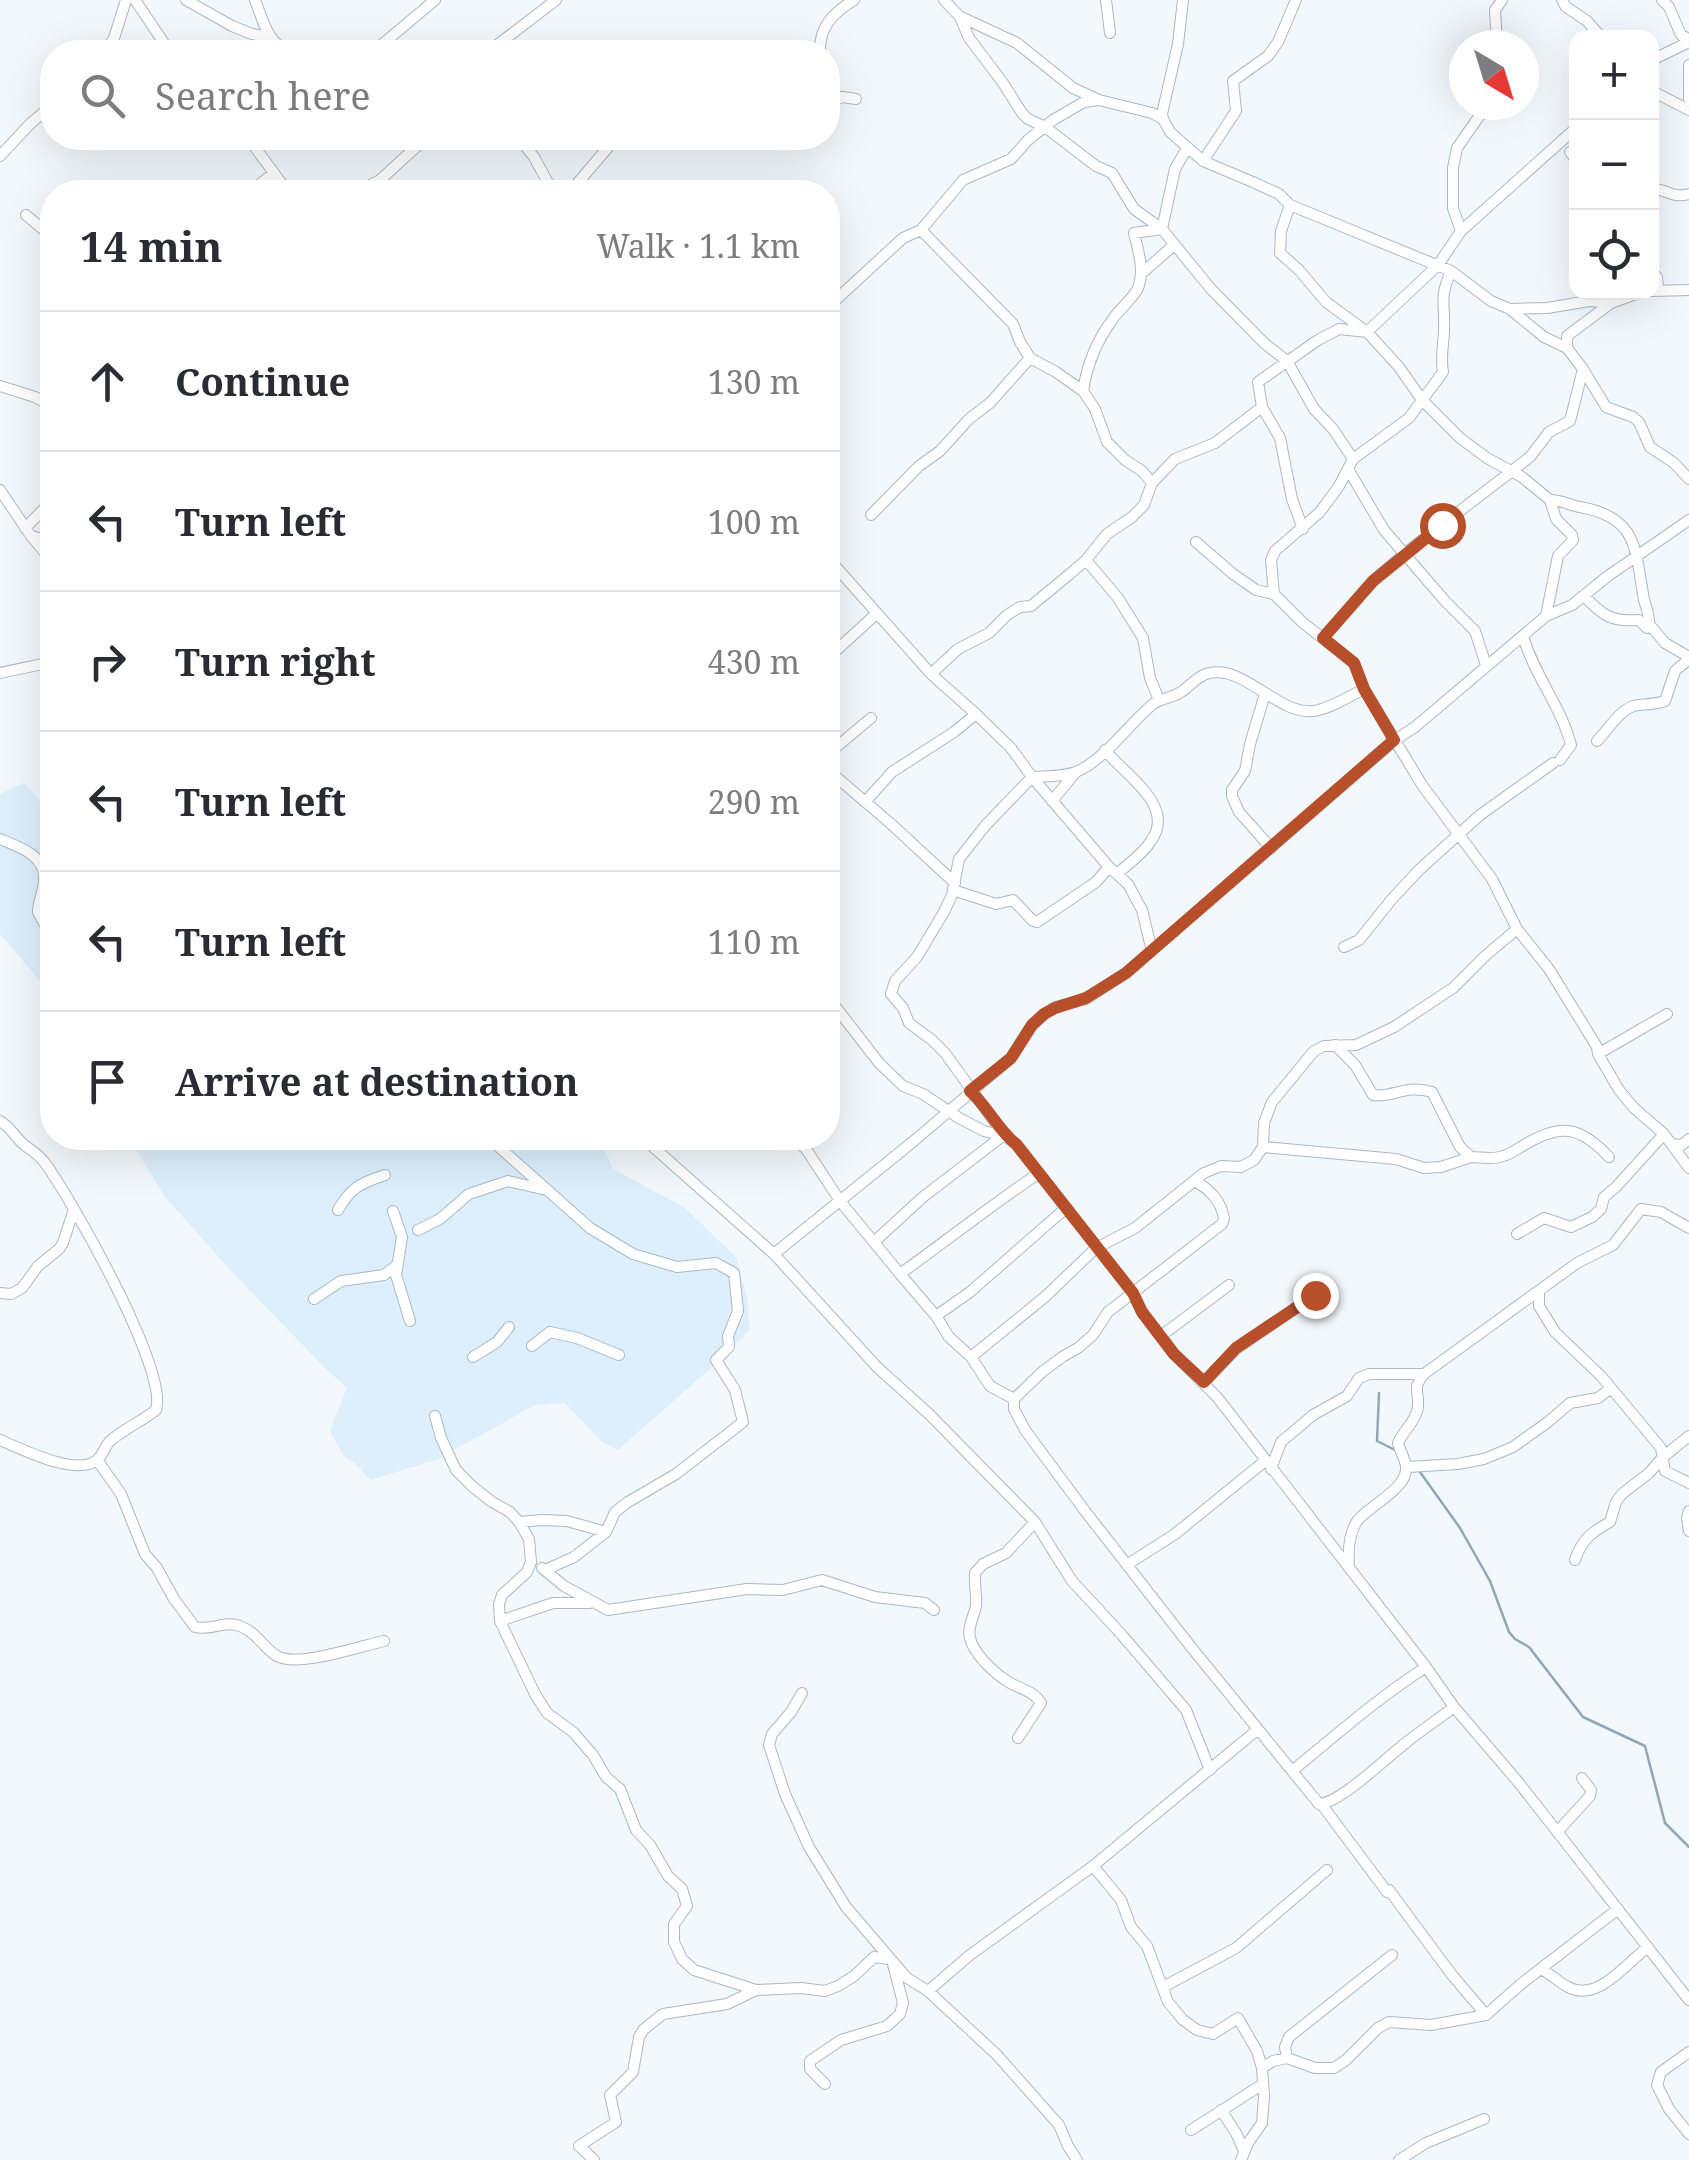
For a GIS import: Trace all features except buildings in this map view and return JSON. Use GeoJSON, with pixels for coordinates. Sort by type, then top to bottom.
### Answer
{"type":"FeatureCollection","features":[{"type":"Feature","properties":{"kind":"street"},"geometry":{"type":"LineString","coordinates":[[113,40],[126,0]]}},
{"type":"Feature","properties":{"kind":"street"},"geometry":{"type":"LineString","coordinates":[[135,0],[162,40]]}},
{"type":"Feature","properties":{"kind":"street"},"geometry":{"type":"LineString","coordinates":[[186,0],[204,4],[242,31],[270,37]]}},
{"type":"Feature","properties":{"kind":"street"},"geometry":{"type":"LineString","coordinates":[[255,0],[273,40]]}},
{"type":"Feature","properties":{"kind":"street"},"geometry":{"type":"LineString","coordinates":[[387,40],[435,0]]}},
{"type":"Feature","properties":{"kind":"street"},"geometry":{"type":"LineString","coordinates":[[504,40],[556,0]]}},
{"type":"Feature","properties":{"kind":"street"},"geometry":{"type":"LineString","coordinates":[[821,40],[826,22],[854,0]]}},
{"type":"Feature","properties":{"kind":"street"},"geometry":{"type":"LineString","coordinates":[[944,0],[960,17],[969,38],[1022,113],[1096,166],[1112,173],[1134,208],[1162,230],[1210,288],[1264,344],[1287,361],[1314,409],[1333,429],[1384,530],[1475,631],[1486,665]]}},
{"type":"Feature","properties":{"kind":"street"},"geometry":{"type":"LineString","coordinates":[[1106,0],[1110,33]]}},
{"type":"Feature","properties":{"kind":"street"},"geometry":{"type":"LineString","coordinates":[[1183,0],[1178,44],[1162,114],[1170,132],[1203,161],[1255,182],[1290,204],[1438,264],[1510,309],[1544,337],[1567,348],[1606,406],[1639,422],[1650,446],[1689,479]]}},
{"type":"Feature","properties":{"kind":"street"},"geometry":{"type":"LineString","coordinates":[[1203,161],[1236,111],[1233,81],[1268,56],[1296,0]]}},
{"type":"Feature","properties":{"kind":"street"},"geometry":{"type":"LineString","coordinates":[[1496,30],[1495,10],[1502,0]]}},
{"type":"Feature","properties":{"kind":"street"},"geometry":{"type":"LineString","coordinates":[[1562,0],[1595,30]]}},
{"type":"Feature","properties":{"kind":"street"},"geometry":{"type":"LineString","coordinates":[[1662,0],[1669,7],[1680,36],[1689,40]]}},
{"type":"Feature","properties":{"kind":"street"},"geometry":{"type":"LineString","coordinates":[[960,17],[1017,42],[1073,88],[1163,119]]}},
{"type":"Feature","properties":{"kind":"street"},"geometry":{"type":"LineString","coordinates":[[1659,56],[1689,40]]}},
{"type":"Feature","properties":{"kind":"street"},"geometry":{"type":"LineString","coordinates":[[1689,65],[1689,99]]}},
{"type":"Feature","properties":{"kind":"street"},"geometry":{"type":"LineString","coordinates":[[1659,95],[1689,110]]}},
{"type":"Feature","properties":{"kind":"street"},"geometry":{"type":"LineString","coordinates":[[840,98],[856,99]]}},
{"type":"Feature","properties":{"kind":"street"},"geometry":{"type":"LineString","coordinates":[[840,296],[903,238],[922,230],[963,180],[1011,159],[1053,120],[1084,102],[1099,100]]}},
{"type":"Feature","properties":{"kind":"street"},"geometry":{"type":"LineString","coordinates":[[0,156],[40,115]]}},
{"type":"Feature","properties":{"kind":"street"},"geometry":{"type":"LineString","coordinates":[[1461,231],[1452,208],[1453,168],[1457,148],[1477,120]]}},
{"type":"Feature","properties":{"kind":"street"},"geometry":{"type":"LineString","coordinates":[[1303,529],[1292,498],[1280,438],[1262,407],[1258,382],[1339,329],[1367,332],[1438,264],[1461,231],[1569,134]]}},
{"type":"Feature","properties":{"kind":"street"},"geometry":{"type":"LineString","coordinates":[[1162,230],[1175,169],[1187,148]]}},
{"type":"Feature","properties":{"kind":"street"},"geometry":{"type":"LineString","coordinates":[[258,150],[279,180]]}},
{"type":"Feature","properties":{"kind":"street"},"geometry":{"type":"LineString","coordinates":[[379,180],[413,150]]}},
{"type":"Feature","properties":{"kind":"street"},"geometry":{"type":"LineString","coordinates":[[528,150],[546,180]]}},
{"type":"Feature","properties":{"kind":"street"},"geometry":{"type":"LineString","coordinates":[[580,180],[606,150]]}},
{"type":"Feature","properties":{"kind":"street"},"geometry":{"type":"LineString","coordinates":[[265,180],[274,173]]}},
{"type":"Feature","properties":{"kind":"street"},"geometry":{"type":"LineString","coordinates":[[1659,190],[1679,197],[1689,194]]}},
{"type":"Feature","properties":{"kind":"street"},"geometry":{"type":"LineString","coordinates":[[1290,204],[1281,230],[1280,254],[1326,302],[1367,332],[1399,366],[1422,400],[1460,438],[1512,470],[1550,500],[1556,519],[1572,534],[1574,540],[1558,556],[1546,616]]}},
{"type":"Feature","properties":{"kind":"street"},"geometry":{"type":"LineString","coordinates":[[26,215],[40,227]]}},
{"type":"Feature","properties":{"kind":"street"},"geometry":{"type":"LineString","coordinates":[[922,230],[1013,324],[1030,358],[1083,391],[1095,409],[1107,442],[1152,483]]}},
{"type":"Feature","properties":{"kind":"street"},"geometry":{"type":"LineString","coordinates":[[1083,391],[1095,350],[1111,320],[1138,286],[1141,262],[1134,233],[1162,230]]}},
{"type":"Feature","properties":{"kind":"street"},"geometry":{"type":"LineString","coordinates":[[1139,276],[1174,245]]}},
{"type":"Feature","properties":{"kind":"street"},"geometry":{"type":"LineString","coordinates":[[1274,594],[1270,560],[1280,546],[1320,512],[1350,464],[1409,418],[1443,372],[1442,291],[1451,271]]}},
{"type":"Feature","properties":{"kind":"street"},"geometry":{"type":"LineString","coordinates":[[1659,290],[1689,290]]}},
{"type":"Feature","properties":{"kind":"street"},"geometry":{"type":"LineString","coordinates":[[1567,348],[1567,336],[1618,300]]}},
{"type":"Feature","properties":{"kind":"street"},"geometry":{"type":"LineString","coordinates":[[1510,309],[1588,301],[1610,303]]}},
{"type":"Feature","properties":{"kind":"street"},"geometry":{"type":"LineString","coordinates":[[871,514],[990,403],[1030,358]]}},
{"type":"Feature","properties":{"kind":"street"},"geometry":{"type":"LineString","coordinates":[[1323,638],[1373,581],[1530,457],[1549,432],[1570,421],[1583,369]]}},
{"type":"Feature","properties":{"kind":"street"},"geometry":{"type":"LineString","coordinates":[[0,386],[40,400]]}},
{"type":"Feature","properties":{"kind":"street"},"geometry":{"type":"LineString","coordinates":[[931,674],[958,649],[989,633],[1007,615],[1031,606],[1086,560],[1106,534],[1144,505],[1152,483],[1174,459],[1215,444],[1262,407]]}},
{"type":"Feature","properties":{"kind":"street"},"geometry":{"type":"LineString","coordinates":[[0,490],[40,546]]}},
{"type":"Feature","properties":{"kind":"street"},"geometry":{"type":"LineString","coordinates":[[1550,500],[1562,500],[1611,516],[1625,528],[1638,555],[1649,624],[1664,644],[1689,658],[1676,671],[1666,701],[1648,707],[1635,706],[1615,719],[1597,740]]}},
{"type":"Feature","properties":{"kind":"street"},"geometry":{"type":"LineString","coordinates":[[28,532],[40,516]]}},
{"type":"Feature","properties":{"kind":"street"},"geometry":{"type":"LineString","coordinates":[[774,1254],[1011,1058],[1044,1014],[1086,998],[1126,973],[1394,740],[1546,616],[1572,605],[1689,520]]}},
{"type":"Feature","properties":{"kind":"street"},"geometry":{"type":"LineString","coordinates":[[28,532],[40,536]]}},
{"type":"Feature","properties":{"kind":"street"},"geometry":{"type":"LineString","coordinates":[[1196,542],[1242,581],[1256,590],[1274,594],[1354,663],[1364,689],[1394,740],[1422,785],[1492,879],[1517,928],[1549,969],[1619,1090],[1668,1139],[1689,1168]]}},
{"type":"Feature","properties":{"kind":"street"},"geometry":{"type":"LineString","coordinates":[[1086,560],[1118,598],[1143,638],[1150,678],[1159,700]]}},
{"type":"Feature","properties":{"kind":"street"},"geometry":{"type":"LineString","coordinates":[[840,572],[931,674],[1011,748],[1052,801],[1128,884],[1142,910],[1152,951]]}},
{"type":"Feature","properties":{"kind":"street"},"geometry":{"type":"LineString","coordinates":[[1584,596],[1608,617],[1620,622],[1639,620],[1647,628]]}},
{"type":"Feature","properties":{"kind":"street"},"geometry":{"type":"LineString","coordinates":[[840,647],[876,614]]}},
{"type":"Feature","properties":{"kind":"street"},"geometry":{"type":"LineString","coordinates":[[1344,947],[1359,940],[1392,899],[1480,814],[1556,761],[1570,745],[1566,727],[1534,668],[1523,636]]}},
{"type":"Feature","properties":{"kind":"street"},"geometry":{"type":"LineString","coordinates":[[0,673],[40,665]]}},
{"type":"Feature","properties":{"kind":"street"},"geometry":{"type":"LineString","coordinates":[[1052,801],[1075,773],[1159,700],[1175,696],[1213,672],[1246,681],[1265,694],[1309,712],[1364,689]]}},
{"type":"Feature","properties":{"kind":"street"},"geometry":{"type":"LineString","coordinates":[[1265,694],[1245,772],[1232,796],[1239,812],[1271,848]]}},
{"type":"Feature","properties":{"kind":"street"},"geometry":{"type":"LineString","coordinates":[[865,802],[892,772],[976,714]]}},
{"type":"Feature","properties":{"kind":"street"},"geometry":{"type":"LineString","coordinates":[[840,744],[871,718]]}},
{"type":"Feature","properties":{"kind":"street"},"geometry":{"type":"LineString","coordinates":[[840,780],[954,886],[996,904],[1013,900],[1037,922],[1150,844],[1155,835],[1158,822],[1146,791],[1104,750]]}},
{"type":"Feature","properties":{"kind":"street"},"geometry":{"type":"LineString","coordinates":[[1014,1144],[970,1091],[945,1053],[909,1023],[891,994],[895,981],[932,932],[954,886],[959,859],[965,851],[1032,777],[1075,773]]}},
{"type":"Feature","properties":{"kind":"street"},"geometry":{"type":"LineString","coordinates":[[0,839],[33,854],[40,863]]}},
{"type":"Feature","properties":{"kind":"street"},"geometry":{"type":"LineString","coordinates":[[970,1358],[1046,1296],[1097,1247],[1135,1228],[1214,1168],[1235,1168],[1254,1160],[1264,1146],[1264,1123],[1272,1102],[1314,1051],[1324,1046],[1356,1045],[1403,1022],[1454,988],[1517,928]]}},
{"type":"Feature","properties":{"kind":"street"},"geometry":{"type":"LineString","coordinates":[[840,1012],[890,1076],[903,1086],[1016,1144],[1133,1293],[1142,1312],[1174,1354],[1204,1382],[1454,1707],[1684,1986],[1689,2000]]}},
{"type":"Feature","properties":{"kind":"street"},"geometry":{"type":"LineString","coordinates":[[1598,1054],[1667,1014]]}},
{"type":"Feature","properties":{"kind":"street"},"geometry":{"type":"LineString","coordinates":[[1335,1045],[1355,1065],[1373,1095],[1385,1096],[1405,1089],[1432,1092],[1460,1147],[1471,1157]]}},
{"type":"Feature","properties":{"kind":"street"},"geometry":{"type":"LineString","coordinates":[[0,1120],[40,1156],[74,1209],[136,1330],[158,1392],[156,1410],[114,1438],[97,1460],[85,1465],[52,1460],[0,1440]]}},
{"type":"Feature","properties":{"kind":"street"},"geometry":{"type":"LineString","coordinates":[[1264,1146],[1383,1157],[1424,1168],[1471,1157],[1501,1157],[1557,1130],[1582,1134],[1609,1157]]}},
{"type":"Feature","properties":{"kind":"street"},"geometry":{"type":"LineString","coordinates":[[874,1242],[950,1175],[1004,1135]]}},
{"type":"Feature","properties":{"kind":"street"},"geometry":{"type":"LineString","coordinates":[[1668,1139],[1682,1144],[1689,1139]]}},
{"type":"Feature","properties":{"kind":"street"},"geometry":{"type":"LineString","coordinates":[[1517,1234],[1544,1218],[1571,1227],[1592,1217],[1604,1197],[1668,1139]]}},
{"type":"Feature","properties":{"kind":"street"},"geometry":{"type":"LineString","coordinates":[[503,1150],[590,1228],[632,1254],[678,1267],[716,1263],[734,1272],[738,1312],[728,1336],[729,1347],[716,1360],[735,1390],[744,1422],[676,1474],[615,1512],[606,1532],[574,1556],[544,1570]]}},
{"type":"Feature","properties":{"kind":"street"},"geometry":{"type":"LineString","coordinates":[[657,1150],[774,1254],[877,1367],[1035,1522],[1072,1581],[1186,1710],[1210,1770]]}},
{"type":"Feature","properties":{"kind":"street"},"geometry":{"type":"LineString","coordinates":[[806,1150],[840,1201],[990,1386],[1014,1399]]}},
{"type":"Feature","properties":{"kind":"street"},"geometry":{"type":"LineString","coordinates":[[900,1274],[1039,1173]]}},
{"type":"Feature","properties":{"kind":"street"},"geometry":{"type":"LineString","coordinates":[[338,1210],[348,1193],[385,1174]]}},
{"type":"Feature","properties":{"kind":"street"},"geometry":{"type":"LineString","coordinates":[[418,1230],[469,1194],[494,1185],[508,1181],[548,1190]]}},
{"type":"Feature","properties":{"kind":"street"},"geometry":{"type":"LineString","coordinates":[[1194,1181],[1220,1204],[1222,1224],[1108,1312],[1093,1335],[1042,1372],[1014,1399],[1014,1409],[1025,1430],[1257,1730],[1322,1805],[1486,2015]]}},
{"type":"Feature","properties":{"kind":"street"},"geometry":{"type":"LineString","coordinates":[[936,1316],[970,1292],[1066,1208]]}},
{"type":"Feature","properties":{"kind":"street"},"geometry":{"type":"LineString","coordinates":[[0,1293],[10,1294],[22,1288],[38,1266],[59,1248],[74,1209]]}},
{"type":"Feature","properties":{"kind":"street"},"geometry":{"type":"LineString","coordinates":[[1349,1568],[1351,1535],[1359,1518],[1400,1485],[1406,1466],[1398,1443],[1416,1412],[1417,1385],[1424,1374],[1578,1263],[1613,1245],[1641,1209],[1661,1212],[1689,1228]]}},
{"type":"Feature","properties":{"kind":"street"},"geometry":{"type":"LineString","coordinates":[[393,1211],[402,1236],[396,1276],[410,1321]]}},
{"type":"Feature","properties":{"kind":"street"},"geometry":{"type":"LineString","coordinates":[[314,1299],[340,1281],[384,1275],[398,1265]]}},
{"type":"Feature","properties":{"kind":"street"},"geometry":{"type":"LineString","coordinates":[[1160,1336],[1228,1286]]}},
{"type":"Feature","properties":{"kind":"street"},"geometry":{"type":"LineString","coordinates":[[1539,1293],[1539,1306],[1555,1332],[1611,1388],[1661,1448],[1665,1471],[1689,1482]]}},
{"type":"Feature","properties":{"kind":"street"},"geometry":{"type":"LineString","coordinates":[[1204,1382],[1236,1348],[1315,1295]]}},
{"type":"Feature","properties":{"kind":"street"},"geometry":{"type":"LineString","coordinates":[[473,1357],[497,1342],[509,1328]]}},
{"type":"Feature","properties":{"kind":"street"},"geometry":{"type":"LineString","coordinates":[[532,1346],[550,1332],[577,1338],[619,1356]]}},
{"type":"Feature","properties":{"kind":"street"},"geometry":{"type":"LineString","coordinates":[[1128,1564],[1268,1465],[1289,1435],[1347,1396],[1359,1378],[1369,1374],[1424,1374]]}},
{"type":"Feature","properties":{"kind":"street"},"geometry":{"type":"LineString","coordinates":[[1406,1466],[1484,1459],[1513,1446],[1570,1403],[1598,1398],[1611,1388]]}},
{"type":"Feature","properties":{"kind":"street"},"geometry":{"type":"LineString","coordinates":[[436,1416],[456,1470],[473,1488],[510,1512],[528,1540],[531,1562],[527,1572],[502,1595],[500,1621],[542,1706],[572,1732],[593,1755],[606,1778],[620,1789],[636,1830],[668,1876],[682,1889],[687,1906],[674,1924],[674,1942],[682,1959],[694,1970],[756,1990],[825,1991],[854,1976],[874,1957],[891,1959]]}},
{"type":"Feature","properties":{"kind":"street"},"geometry":{"type":"LineString","coordinates":[[1576,1560],[1587,1536],[1610,1522],[1622,1494],[1689,1436]]}},
{"type":"Feature","properties":{"kind":"street"},"geometry":{"type":"LineString","coordinates":[[97,1460],[122,1494],[145,1554],[195,1627],[239,1625],[282,1658],[333,1655],[384,1641]]}},
{"type":"Feature","properties":{"kind":"street"},"geometry":{"type":"LineString","coordinates":[[1689,1512],[1689,1531]]}},
{"type":"Feature","properties":{"kind":"street"},"geometry":{"type":"LineString","coordinates":[[519,1522],[568,1521],[606,1532]]}},
{"type":"Feature","properties":{"kind":"street"},"geometry":{"type":"LineString","coordinates":[[1018,1738],[1040,1703],[1036,1695],[1006,1680],[990,1666],[969,1637],[976,1604],[975,1573],[983,1564],[1006,1553],[1035,1522]]}},
{"type":"Feature","properties":{"kind":"street"},"geometry":{"type":"LineString","coordinates":[[531,1562],[564,1586],[613,1611],[747,1589],[783,1590],[822,1580],[876,1596],[925,1603],[934,1610]]}},
{"type":"Feature","properties":{"kind":"street"},"geometry":{"type":"LineString","coordinates":[[500,1621],[554,1602],[596,1604]]}},
{"type":"Feature","properties":{"kind":"street"},"geometry":{"type":"LineString","coordinates":[[1292,1770],[1426,1667]]}},
{"type":"Feature","properties":{"kind":"street"},"geometry":{"type":"LineString","coordinates":[[802,1693],[772,1734],[769,1745],[809,1847],[846,1907],[907,1978],[928,1991],[997,2055],[1053,2117],[1078,2160]]}},
{"type":"Feature","properties":{"kind":"street"},"geometry":{"type":"LineString","coordinates":[[1322,1805],[1454,1707]]}},
{"type":"Feature","properties":{"kind":"street"},"geometry":{"type":"LineString","coordinates":[[928,1991],[970,1955],[1093,1866],[1257,1730]]}},
{"type":"Feature","properties":{"kind":"street"},"geometry":{"type":"LineString","coordinates":[[1557,1832],[1590,1796],[1591,1790],[1582,1778]]}},
{"type":"Feature","properties":{"kind":"street"},"geometry":{"type":"LineString","coordinates":[[1093,1866],[1122,1900],[1131,1928],[1147,1946],[1168,2002],[1183,2020],[1197,2030],[1213,2034],[1238,2018],[1257,2052],[1262,2068],[1262,2123],[1243,2156]]}},
{"type":"Feature","properties":{"kind":"street"},"geometry":{"type":"LineString","coordinates":[[1163,1987],[1236,1948],[1327,1870]]}},
{"type":"Feature","properties":{"kind":"street"},"geometry":{"type":"LineString","coordinates":[[1262,2068],[1287,2058],[1315,2068],[1334,2068],[1389,2022],[1431,2025],[1486,2015],[1618,1909]]}},
{"type":"Feature","properties":{"kind":"street"},"geometry":{"type":"LineString","coordinates":[[1541,1969],[1568,1988],[1588,1991],[1604,1984],[1648,1947]]}},
{"type":"Feature","properties":{"kind":"street"},"geometry":{"type":"LineString","coordinates":[[1287,2058],[1285,2047],[1289,2038],[1392,1955]]}},
{"type":"Feature","properties":{"kind":"street"},"geometry":{"type":"LineString","coordinates":[[825,2084],[810,2069],[810,2061],[842,2040],[887,2026],[900,2014],[902,2003],[891,1959]]}},
{"type":"Feature","properties":{"kind":"street"},"geometry":{"type":"LineString","coordinates":[[594,2160],[579,2146],[616,2122],[610,2095],[633,2072],[644,2029],[663,2014],[727,2004],[756,1990]]}},
{"type":"Feature","properties":{"kind":"street"},"geometry":{"type":"LineString","coordinates":[[1689,2052],[1661,2072],[1657,2084],[1669,2109],[1689,2134]]}},
{"type":"Feature","properties":{"kind":"street"},"geometry":{"type":"LineString","coordinates":[[1192,2130],[1263,2084]]}},
{"type":"Feature","properties":{"kind":"street"},"geometry":{"type":"LineString","coordinates":[[1221,2110],[1236,2133],[1243,2156]]}},
{"type":"Feature","properties":{"kind":"street"},"geometry":{"type":"LineString","coordinates":[[1398,2160],[1484,2118]]}},
{"type":"Feature","properties":{"kind":"shaded area"},"geometry":{"type":"Polygon","coordinates":[[[24,783],[40,801],[40,981],[0,934],[0,794],[24,783]]]}},
{"type":"Feature","properties":{"kind":"shaded area"},"geometry":{"type":"Polygon","coordinates":[[[136,1150],[604,1150],[613,1169],[685,1208],[736,1257],[747,1297],[750,1330],[618,1450],[602,1442],[565,1403],[535,1405],[436,1460],[370,1480],[343,1455],[330,1430],[347,1388],[233,1273],[165,1197],[136,1150]]]}},
{"type":"Feature","properties":{"kind":"waterway"},"geometry":{"type":"LineString","coordinates":[[1379,1393],[1377,1441],[1395,1450]]}},
{"type":"Feature","properties":{"kind":"waterway"},"geometry":{"type":"LineString","coordinates":[[1420,1472],[1460,1528],[1490,1581],[1509,1632],[1529,1647],[1583,1717],[1645,1746],[1665,1823],[1689,1847]]}},
{"type":"Feature","properties":{"kind":"route"},"geometry":{"type":"LineString","coordinates":[[1315,1295],[1236,1348],[1204,1382],[1174,1354],[1098,1247],[970,1091],[1011,1058],[1044,1014],[1086,998],[1126,973],[1394,740],[1364,689],[1354,663],[1323,638],[1373,581],[1442,525]]}}]}
